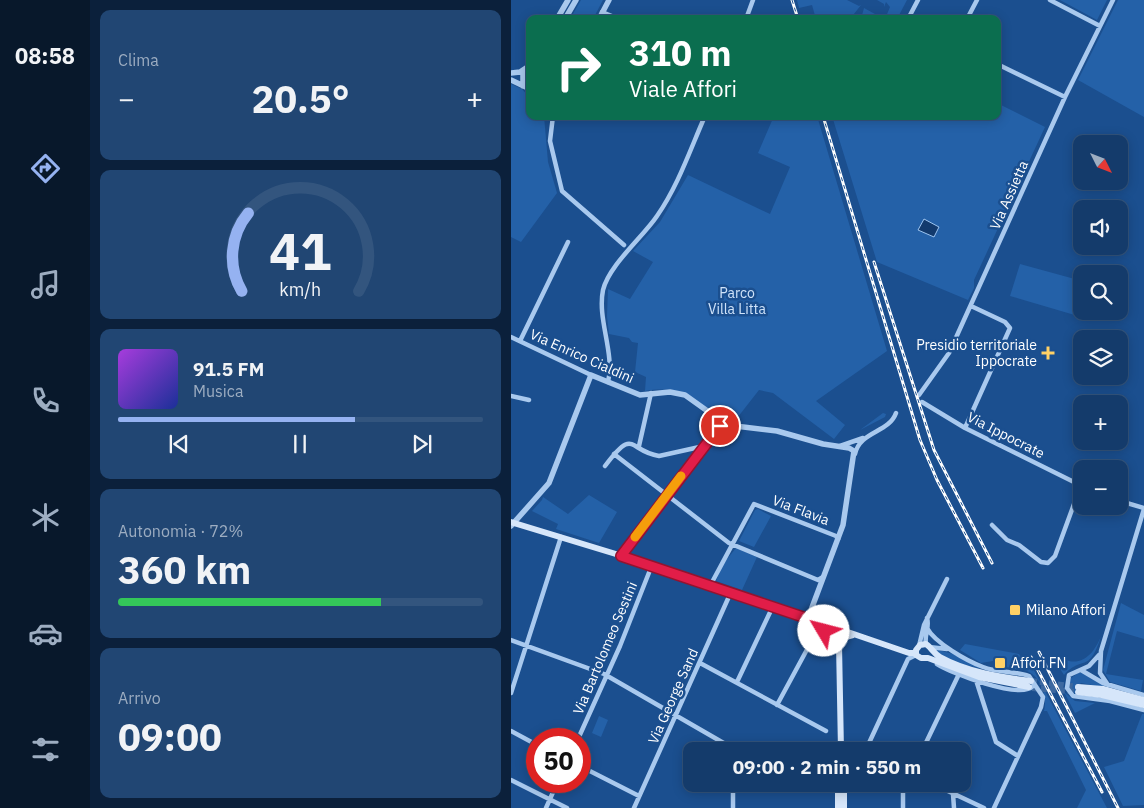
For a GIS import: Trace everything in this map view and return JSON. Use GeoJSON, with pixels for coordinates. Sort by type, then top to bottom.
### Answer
{"type":"FeatureCollection","features":[{"type":"Feature","properties":{"kind":"main road"},"geometry":{"type":"LineString","coordinates":[[512,524],[652,565],[709,586],[809,618],[830,628],[836,628],[840,657],[841,742]]}},
{"type":"Feature","properties":{"kind":"main road"},"geometry":{"type":"LineString","coordinates":[[818,622],[829,645],[854,634],[903,651],[924,652],[986,679],[1031,683]]}},
{"type":"Feature","properties":{"kind":"main road"},"geometry":{"type":"LineString","coordinates":[[824,636],[830,628]]}},
{"type":"Feature","properties":{"kind":"main road"},"geometry":{"type":"LineString","coordinates":[[1144,700],[1103,689],[1078,689],[1144,705]]}},
{"type":"Feature","properties":{"kind":"main road"},"geometry":{"type":"LineString","coordinates":[[838,792],[838,808]]}},
{"type":"Feature","properties":{"kind":"main road"},"geometry":{"type":"LineString","coordinates":[[843,808],[844,792]]}},
{"type":"Feature","properties":{"kind":"street"},"geometry":{"type":"LineString","coordinates":[[559,15],[568,0]]}},
{"type":"Feature","properties":{"kind":"street"},"geometry":{"type":"LineString","coordinates":[[567,15],[576,0]]}},
{"type":"Feature","properties":{"kind":"street"},"geometry":{"type":"LineString","coordinates":[[601,15],[609,0]]}},
{"type":"Feature","properties":{"kind":"street"},"geometry":{"type":"LineString","coordinates":[[747,15],[753,0]]}},
{"type":"Feature","properties":{"kind":"street"},"geometry":{"type":"LineString","coordinates":[[910,15],[918,0]]}},
{"type":"Feature","properties":{"kind":"street"},"geometry":{"type":"LineString","coordinates":[[969,15],[977,0]]}},
{"type":"Feature","properties":{"kind":"street"},"geometry":{"type":"LineString","coordinates":[[1049,0],[1100,26]]}},
{"type":"Feature","properties":{"kind":"street","name":"Via Assietta"},"geometry":{"type":"LineString","coordinates":[[919,395],[949,353],[1065,97],[1113,0]]}},
{"type":"Feature","properties":{"kind":"street"},"geometry":{"type":"LineString","coordinates":[[602,12],[609,15]]}},
{"type":"Feature","properties":{"kind":"street"},"geometry":{"type":"LineString","coordinates":[[1001,66],[1065,97]]}},
{"type":"Feature","properties":{"kind":"street"},"geometry":{"type":"LineString","coordinates":[[511,73],[520,72],[526,67]]}},
{"type":"Feature","properties":{"kind":"street"},"geometry":{"type":"LineString","coordinates":[[526,70],[523,74],[523,86],[526,89]]}},
{"type":"Feature","properties":{"kind":"street"},"geometry":{"type":"LineString","coordinates":[[511,80],[526,87]]}},
{"type":"Feature","properties":{"kind":"street"},"geometry":{"type":"LineString","coordinates":[[553,120],[550,141],[561,190],[625,246]]}},
{"type":"Feature","properties":{"kind":"street"},"geometry":{"type":"LineString","coordinates":[[608,382],[610,369],[603,295],[605,286],[624,255],[653,222],[667,202],[703,120]]}},
{"type":"Feature","properties":{"kind":"street"},"geometry":{"type":"LineString","coordinates":[[520,341],[568,242]]}},
{"type":"Feature","properties":{"kind":"street"},"geometry":{"type":"LineString","coordinates":[[625,246],[634,242]]}},
{"type":"Feature","properties":{"kind":"street"},"geometry":{"type":"LineString","coordinates":[[624,255],[625,246]]}},
{"type":"Feature","properties":{"kind":"street"},"geometry":{"type":"LineString","coordinates":[[965,428],[1010,328],[1005,322],[971,306]]}},
{"type":"Feature","properties":{"kind":"street","name":"Via Enrico Cialdini"},"geometry":{"type":"LineString","coordinates":[[511,337],[631,392],[651,394],[670,392],[687,396],[722,424]]}},
{"type":"Feature","properties":{"kind":"street"},"geometry":{"type":"LineString","coordinates":[[512,524],[549,483],[591,375]]}},
{"type":"Feature","properties":{"kind":"street"},"geometry":{"type":"LineString","coordinates":[[639,446],[651,394]]}},
{"type":"Feature","properties":{"kind":"street"},"geometry":{"type":"LineString","coordinates":[[511,396],[529,400]]}},
{"type":"Feature","properties":{"kind":"street","name":"Via Ippocrate"},"geometry":{"type":"LineString","coordinates":[[922,402],[965,428],[1073,481]]}},
{"type":"Feature","properties":{"kind":"street"},"geometry":{"type":"LineString","coordinates":[[809,618],[838,539],[858,444],[891,421],[896,413]]}},
{"type":"Feature","properties":{"kind":"street"},"geometry":{"type":"LineString","coordinates":[[621,556],[666,494],[722,424],[777,431],[838,447],[851,448],[855,454]]}},
{"type":"Feature","properties":{"kind":"street"},"geometry":{"type":"LineString","coordinates":[[838,447],[867,436]]}},
{"type":"Feature","properties":{"kind":"street"},"geometry":{"type":"LineString","coordinates":[[605,466],[624,445],[631,443],[639,446],[649,454],[659,456],[704,446]]}},
{"type":"Feature","properties":{"kind":"street"},"geometry":{"type":"LineString","coordinates":[[614,454],[733,543],[818,580],[823,577]]}},
{"type":"Feature","properties":{"kind":"street"},"geometry":{"type":"LineString","coordinates":[[1108,685],[1100,674],[1101,652],[1144,508],[1128,503]]}},
{"type":"Feature","properties":{"kind":"street","name":"Via Flavia"},"geometry":{"type":"LineString","coordinates":[[733,543],[754,504],[836,536],[838,539]]}},
{"type":"Feature","properties":{"kind":"street"},"geometry":{"type":"LineString","coordinates":[[992,525],[1007,540],[1019,545],[1041,562],[1048,563],[1055,556],[1073,507]]}},
{"type":"Feature","properties":{"kind":"street"},"geometry":{"type":"LineString","coordinates":[[511,694],[561,537]]}},
{"type":"Feature","properties":{"kind":"street"},"geometry":{"type":"LineString","coordinates":[[709,586],[733,543]]}},
{"type":"Feature","properties":{"kind":"street","name":"Via Bartolomeo Sestini"},"geometry":{"type":"LineString","coordinates":[[583,728],[607,676],[652,565]]}},
{"type":"Feature","properties":{"kind":"street"},"geometry":{"type":"LineString","coordinates":[[947,579],[920,634],[924,652],[959,674],[976,680],[1024,691],[1030,689],[1031,683]]}},
{"type":"Feature","properties":{"kind":"street","name":"Via George Sand"},"geometry":{"type":"LineString","coordinates":[[634,808],[731,592]]}},
{"type":"Feature","properties":{"kind":"street"},"geometry":{"type":"LineString","coordinates":[[737,682],[773,606]]}},
{"type":"Feature","properties":{"kind":"street"},"geometry":{"type":"LineString","coordinates":[[924,652],[924,635],[929,623],[927,618]]}},
{"type":"Feature","properties":{"kind":"street"},"geometry":{"type":"LineString","coordinates":[[927,628],[931,636],[949,649],[984,668],[1026,675],[1043,697],[1043,702],[994,808]]}},
{"type":"Feature","properties":{"kind":"street"},"geometry":{"type":"LineString","coordinates":[[777,705],[810,644],[824,636]]}},
{"type":"Feature","properties":{"kind":"street"},"geometry":{"type":"LineString","coordinates":[[511,640],[607,676],[673,712],[676,718],[720,742]]}},
{"type":"Feature","properties":{"kind":"street"},"geometry":{"type":"LineString","coordinates":[[870,742],[908,659],[924,652],[949,649]]}},
{"type":"Feature","properties":{"kind":"street"},"geometry":{"type":"LineString","coordinates":[[1101,652],[1092,663],[1072,672],[1067,678],[1067,688],[1073,696],[1110,701],[1144,710]]}},
{"type":"Feature","properties":{"kind":"street"},"geometry":{"type":"LineString","coordinates":[[699,663],[826,731]]}},
{"type":"Feature","properties":{"kind":"street"},"geometry":{"type":"LineString","coordinates":[[1080,670],[1108,685],[1144,695]]}},
{"type":"Feature","properties":{"kind":"street"},"geometry":{"type":"LineString","coordinates":[[926,742],[959,674]]}},
{"type":"Feature","properties":{"kind":"street"},"geometry":{"type":"LineString","coordinates":[[976,680],[997,742],[1018,756]]}},
{"type":"Feature","properties":{"kind":"street"},"geometry":{"type":"LineString","coordinates":[[511,731],[526,738]]}},
{"type":"Feature","properties":{"kind":"street"},"geometry":{"type":"LineString","coordinates":[[591,772],[639,796]]}},
{"type":"Feature","properties":{"kind":"street"},"geometry":{"type":"LineString","coordinates":[[511,780],[567,808]]}},
{"type":"Feature","properties":{"kind":"street"},"geometry":{"type":"LineString","coordinates":[[733,792],[733,808]]}},
{"type":"Feature","properties":{"kind":"street"},"geometry":{"type":"LineString","coordinates":[[903,792],[903,808]]}},
{"type":"Feature","properties":{"kind":"street"},"geometry":{"type":"LineString","coordinates":[[949,792],[984,808]]}},
{"type":"Feature","properties":{"kind":"street"},"geometry":{"type":"LineString","coordinates":[[546,808],[553,793]]}},
{"type":"Feature","properties":{"kind":"street"},"geometry":{"type":"LineString","coordinates":[[953,794],[954,808]]}},
{"type":"Feature","properties":{"kind":"green space"},"geometry":{"type":"Polygon","coordinates":[[[581,0],[603,0],[595,15],[572,15],[581,0]]]}},
{"type":"Feature","properties":{"kind":"green space"},"geometry":{"type":"Polygon","coordinates":[[[797,0],[847,0],[859,6],[861,5],[853,15],[815,15],[812,5],[799,8],[797,0]]]}},
{"type":"Feature","properties":{"kind":"green space"},"geometry":{"type":"Polygon","coordinates":[[[877,0],[907,0],[899,15],[887,15],[890,7],[886,2],[884,7],[884,4],[877,0]]]}},
{"type":"Feature","properties":{"kind":"green space"},"geometry":{"type":"Polygon","coordinates":[[[1060,0],[1107,0],[1097,20],[1060,0]]]}},
{"type":"Feature","properties":{"kind":"green space"},"geometry":{"type":"Polygon","coordinates":[[[1118,0],[1144,0],[1144,117],[1078,80],[1118,0]]]}},
{"type":"Feature","properties":{"kind":"green space"},"geometry":{"type":"Polygon","coordinates":[[[864,8],[877,15],[862,15],[864,8]]]}},
{"type":"Feature","properties":{"kind":"green space"},"geometry":{"type":"Polygon","coordinates":[[[511,84],[522,89],[526,94],[526,120],[544,120],[548,162],[557,193],[521,242],[511,237],[511,84]]]}},
{"type":"Feature","properties":{"kind":"green space"},"geometry":{"type":"Polygon","coordinates":[[[1001,105],[1045,127],[974,280],[974,288],[968,300],[877,262],[833,120],[1001,120],[1001,105]]]}},
{"type":"Feature","properties":{"kind":"green space","name":"Parco Villa Litta"},"geometry":{"type":"Polygon","coordinates":[[[772,120],[818,120],[887,351],[816,401],[845,425],[834,439],[773,393],[759,390],[734,422],[711,411],[684,394],[661,390],[645,391],[646,377],[635,372],[638,343],[632,342],[629,338],[609,334],[607,316],[608,289],[630,299],[653,262],[633,251],[660,222],[688,175],[770,214],[790,167],[758,153],[772,120]]]}},
{"type":"Feature","properties":{"kind":"green space"},"geometry":{"type":"Polygon","coordinates":[[[1020,264],[1073,279],[1073,315],[1010,296],[1020,264]]]}},
{"type":"Feature","properties":{"kind":"green space"},"geometry":{"type":"Polygon","coordinates":[[[883,413],[886,414],[885,417],[860,430],[883,413]]]}},
{"type":"Feature","properties":{"kind":"green space"},"geometry":{"type":"Polygon","coordinates":[[[589,495],[617,512],[599,543],[556,529],[558,524],[532,511],[543,497],[568,514],[589,495]]]}},
{"type":"Feature","properties":{"kind":"green space"},"geometry":{"type":"Polygon","coordinates":[[[758,509],[771,516],[754,547],[739,541],[755,510],[758,509]]]}},
{"type":"Feature","properties":{"kind":"green space"},"geometry":{"type":"Polygon","coordinates":[[[736,548],[757,557],[742,590],[716,581],[723,564],[736,548]]]}},
{"type":"Feature","properties":{"kind":"green space"},"geometry":{"type":"Polygon","coordinates":[[[1121,603],[1144,615],[1144,639],[1117,631],[1106,674],[1143,680],[1141,691],[1110,682],[1103,670],[1121,603]]]}},
{"type":"Feature","properties":{"kind":"green space"},"geometry":{"type":"Polygon","coordinates":[[[1101,636],[1093,656],[1064,675],[1057,664],[1059,658],[1056,654],[1071,661],[1083,659],[1094,650],[1101,636]]]}},
{"type":"Feature","properties":{"kind":"green space"},"geometry":{"type":"Polygon","coordinates":[[[965,644],[1019,654],[1022,659],[1018,658],[1017,660],[1022,662],[1021,670],[996,665],[993,661],[981,663],[960,650],[965,644]]]}},
{"type":"Feature","properties":{"kind":"green space"},"geometry":{"type":"Polygon","coordinates":[[[935,649],[953,654],[982,669],[950,660],[935,649]]]}},
{"type":"Feature","properties":{"kind":"green space"},"geometry":{"type":"Polygon","coordinates":[[[1028,659],[1107,808],[1077,808],[1086,790],[1047,711],[1044,711],[1044,692],[1038,680],[1029,672],[1023,670],[1025,660],[1028,659]]]}},
{"type":"Feature","properties":{"kind":"green space"},"geometry":{"type":"Polygon","coordinates":[[[1078,673],[1083,673],[1113,689],[1081,683],[1079,685],[1079,695],[1075,694],[1069,684],[1071,678],[1078,673]]]}},
{"type":"Feature","properties":{"kind":"green space"},"geometry":{"type":"Polygon","coordinates":[[[1064,692],[1075,701],[1095,703],[1075,713],[1064,692]]]}},
{"type":"Feature","properties":{"kind":"green space"},"geometry":{"type":"Polygon","coordinates":[[[1142,714],[1144,714],[1144,805],[1123,806],[1104,767],[1124,761],[1142,714]]]}},
{"type":"Feature","properties":{"kind":"green space"},"geometry":{"type":"Polygon","coordinates":[[[599,716],[608,720],[601,737],[592,733],[599,716]]]}},
{"type":"Feature","properties":{"kind":"shaded area"},"geometry":{"type":"Polygon","coordinates":[[[924,219],[939,227],[934,237],[918,230],[924,219]]]}},
{"type":"Feature","properties":{"kind":"tunnel"},"geometry":{"type":"LineString","coordinates":[[1031,681],[1078,687]]}},
{"type":"Feature","properties":{"kind":"tunnel"},"geometry":{"type":"LineString","coordinates":[[1032,688],[1078,692]]}},
{"type":"Feature","properties":{"kind":"railway"},"geometry":{"type":"LineString","coordinates":[[792,0],[797,15]]}},
{"type":"Feature","properties":{"kind":"railway"},"geometry":{"type":"LineString","coordinates":[[824,120],[920,440],[937,480],[983,568]]}},
{"type":"Feature","properties":{"kind":"railway"},"geometry":{"type":"LineString","coordinates":[[874,262],[934,450],[992,563]]}},
{"type":"Feature","properties":{"kind":"railway"},"geometry":{"type":"LineString","coordinates":[[1039,652],[1118,808]]}},
{"type":"Feature","properties":{"kind":"railway"},"geometry":{"type":"LineString","coordinates":[[1031,657],[1102,792]]}},
{"type":"Feature","properties":{"kind":"slow traffic"},"geometry":{"type":"LineString","coordinates":[[635,537],[681,476]]}},
{"type":"Feature","properties":{"kind":"place","name":"Presidio territoriale Ippocrate"},"geometry":{"type":"Point","coordinates":[1048,353]}},
{"type":"Feature","properties":{"kind":"place","name":"Milano Affori"},"geometry":{"type":"Point","coordinates":[1015,610]}},
{"type":"Feature","properties":{"kind":"place","name":"Affori FN"},"geometry":{"type":"Point","coordinates":[1000,663]}},
{"type":"Feature","properties":{"kind":"route"},"geometry":{"type":"LineString","coordinates":[[720,426],[666,494],[621,556],[818,622],[824,631]]}}]}
